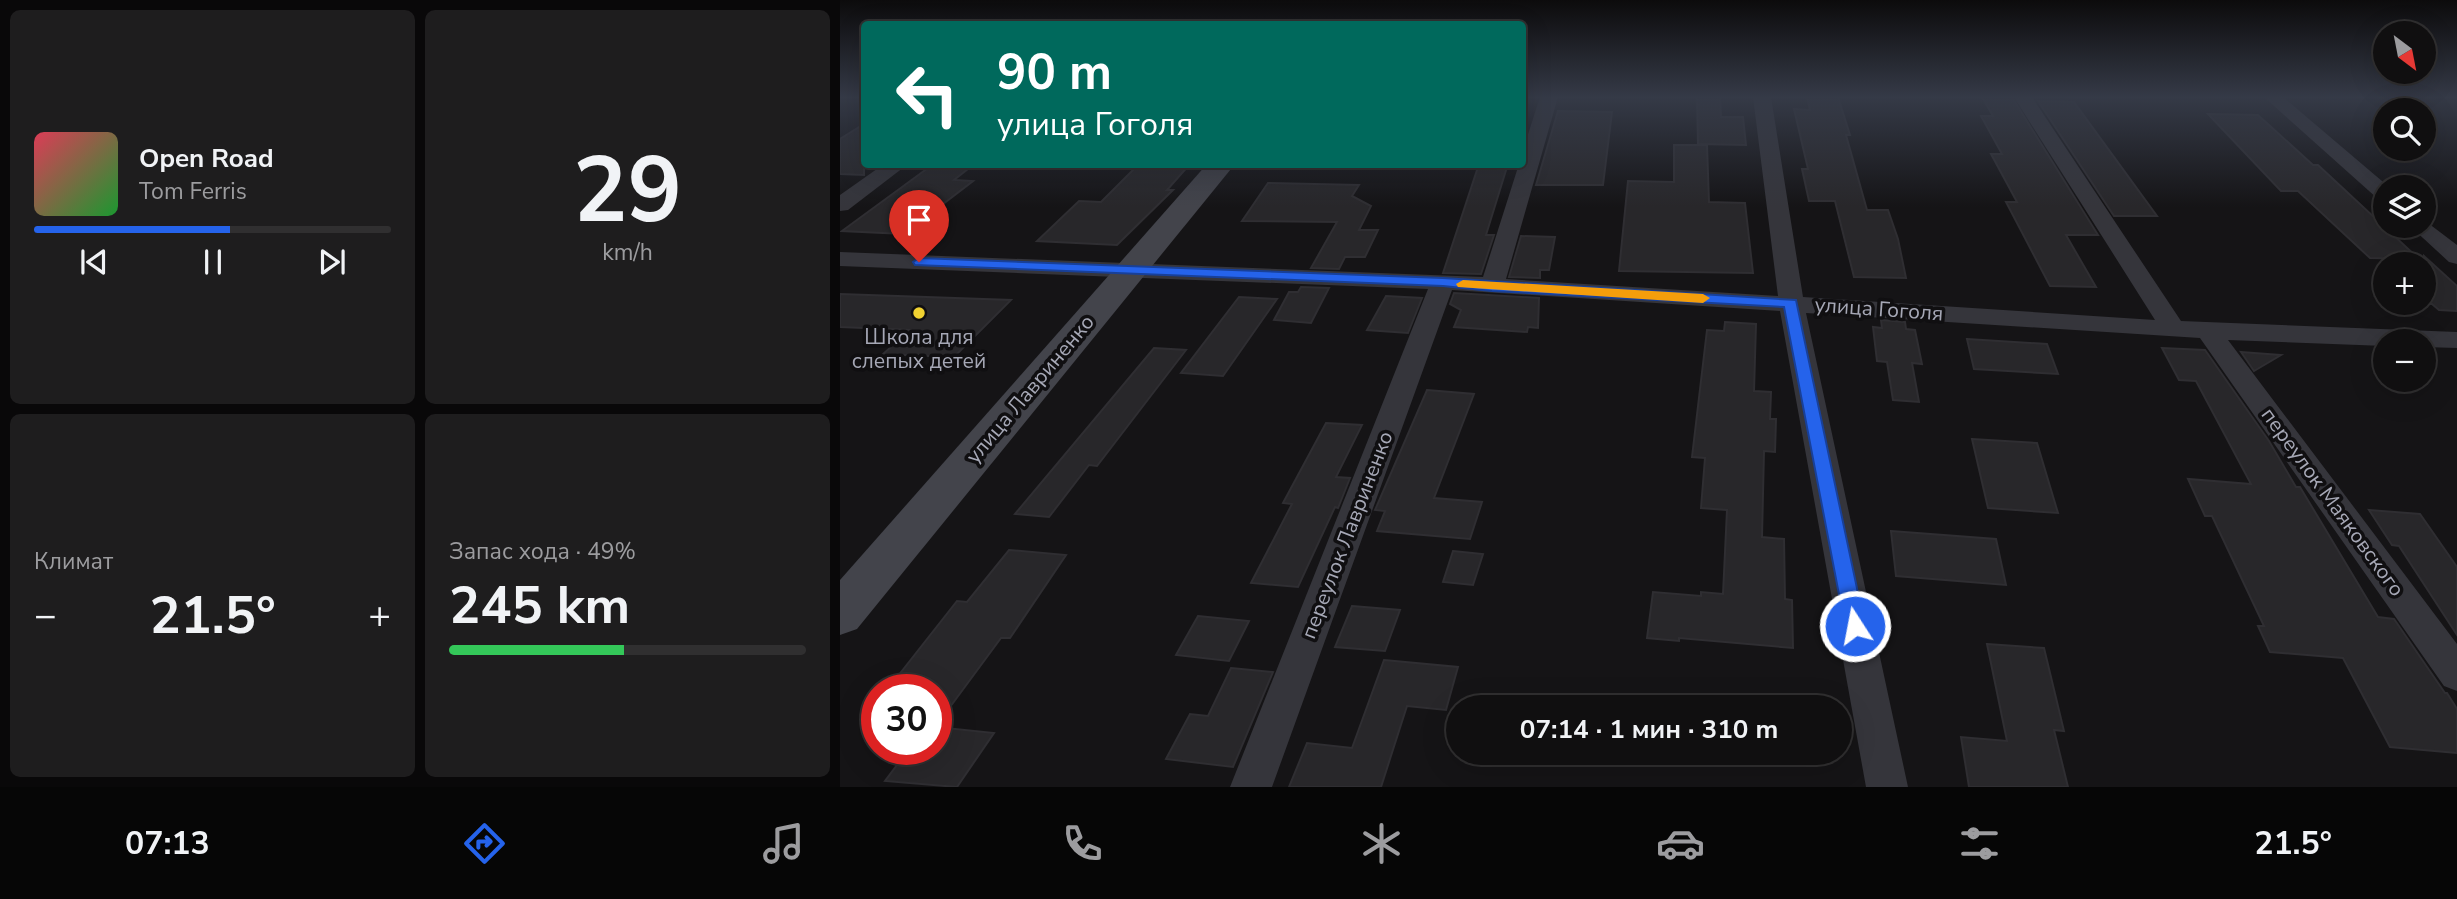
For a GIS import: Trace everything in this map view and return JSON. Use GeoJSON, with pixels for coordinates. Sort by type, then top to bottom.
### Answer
{"type":"FeatureCollection","features":[{"type":"Feature","properties":{"kind":"main road","name":"улица Лавриненко"},"geometry":{"type":"LineString","coordinates":[[840,614],[1219,168]]}},
{"type":"Feature","properties":{"kind":"street"},"geometry":{"type":"LineString","coordinates":[[1492,287],[1538,134]]}},
{"type":"Feature","properties":{"kind":"street"},"geometry":{"type":"LineString","coordinates":[[1767,134],[1791,303],[1887,787]]}},
{"type":"Feature","properties":{"kind":"street"},"geometry":{"type":"LineString","coordinates":[[2047,134],[2172,327]]}},
{"type":"Feature","properties":{"kind":"street"},"geometry":{"type":"LineString","coordinates":[[2315,134],[2373,184]]}},
{"type":"Feature","properties":{"kind":"street"},"geometry":{"type":"LineString","coordinates":[[840,205],[892,168]]}},
{"type":"Feature","properties":{"kind":"street"},"geometry":{"type":"LineString","coordinates":[[2435,238],[2457,257]]}},
{"type":"Feature","properties":{"kind":"street","name":"улица Гоголя"},"geometry":{"type":"LineString","coordinates":[[840,259],[1443,282],[2208,331],[2457,340]]}},
{"type":"Feature","properties":{"kind":"street","name":"переулок Лавриненко"},"geometry":{"type":"LineString","coordinates":[[1251,787],[1443,282]]}},
{"type":"Feature","properties":{"kind":"street","name":"переулок Маяковского"},"geometry":{"type":"LineString","coordinates":[[2208,331],[2457,674]]}},
{"type":"Feature","properties":{"kind":"building"},"geometry":{"type":"Polygon","coordinates":[[[848,134],[861,134],[861,168],[864,168],[864,175],[840,174],[840,139],[848,134]]]}},
{"type":"Feature","properties":{"kind":"building"},"geometry":{"type":"Polygon","coordinates":[[[1551,134],[1609,134],[1603,185],[1536,185],[1551,134]]]}},
{"type":"Feature","properties":{"kind":"building"},"geometry":{"type":"Polygon","coordinates":[[[1698,134],[1745,134],[1746,145],[1698,144],[1698,134]]]}},
{"type":"Feature","properties":{"kind":"building"},"geometry":{"type":"Polygon","coordinates":[[[1800,134],[1850,134],[1846,135],[1867,210],[1888,210],[1898,239],[1906,278],[1854,277],[1835,201],[1809,201],[1802,169],[1808,169],[1800,134]]]}},
{"type":"Feature","properties":{"kind":"building"},"geometry":{"type":"Polygon","coordinates":[[[1991,134],[2035,134],[2098,235],[2066,235],[2096,287],[2050,286],[2006,202],[2017,202],[1991,154],[2002,154],[1991,134]]]}},
{"type":"Feature","properties":{"kind":"building"},"geometry":{"type":"Polygon","coordinates":[[[2060,134],[2097,134],[2157,216],[2114,216],[2060,134]]]}},
{"type":"Feature","properties":{"kind":"building"},"geometry":{"type":"Polygon","coordinates":[[[2227,134],[2279,134],[2313,165],[2318,165],[2373,216],[2373,238],[2396,238],[2411,252],[2373,252],[2373,258],[2370,258],[2298,191],[2281,191],[2227,134]]]}},
{"type":"Feature","properties":{"kind":"building"},"geometry":{"type":"Polygon","coordinates":[[[1674,145],[1707,145],[1709,202],[1745,203],[1753,273],[1619,271],[1628,181],[1674,182],[1674,145]]]}},
{"type":"Feature","properties":{"kind":"building"},"geometry":{"type":"Polygon","coordinates":[[[928,168],[968,169],[954,180],[973,181],[904,234],[842,231],[928,168]]]}},
{"type":"Feature","properties":{"kind":"building"},"geometry":{"type":"Polygon","coordinates":[[[1135,168],[1186,168],[1167,190],[1173,190],[1117,245],[1037,241],[1079,201],[1101,202],[1135,168]]]}},
{"type":"Feature","properties":{"kind":"building"},"geometry":{"type":"Polygon","coordinates":[[[1478,168],[1507,168],[1486,235],[1494,235],[1481,274],[1443,273],[1478,168]]]}},
{"type":"Feature","properties":{"kind":"building"},"geometry":{"type":"Polygon","coordinates":[[[1268,183],[1359,185],[1352,196],[1371,206],[1359,230],[1378,230],[1365,257],[1345,257],[1339,269],[1311,268],[1337,222],[1242,221],[1268,183]]]}},
{"type":"Feature","properties":{"kind":"building"},"geometry":{"type":"Polygon","coordinates":[[[1521,236],[1555,237],[1549,270],[1540,270],[1540,278],[1509,277],[1521,236]]]}},
{"type":"Feature","properties":{"kind":"building"},"geometry":{"type":"Polygon","coordinates":[[[2436,267],[2457,286],[2457,311],[2436,307],[2436,267]]]}},
{"type":"Feature","properties":{"kind":"building"},"geometry":{"type":"Polygon","coordinates":[[[1301,287],[1329,288],[1311,323],[1274,320],[1289,292],[1298,292],[1301,287]]]}},
{"type":"Feature","properties":{"kind":"building"},"geometry":{"type":"Polygon","coordinates":[[[1454,293],[1539,298],[1538,328],[1528,327],[1527,332],[1454,327],[1461,310],[1450,304],[1454,293]]]}},
{"type":"Feature","properties":{"kind":"building","name":"Школа для слепых детей"},"geometry":{"type":"Polygon","coordinates":[[[840,294],[1011,300],[954,357],[883,354],[910,330],[840,327],[840,294]]]}},
{"type":"Feature","properties":{"kind":"building"},"geometry":{"type":"Polygon","coordinates":[[[1386,296],[1422,298],[1408,333],[1367,330],[1386,296]]]}},
{"type":"Feature","properties":{"kind":"building"},"geometry":{"type":"Polygon","coordinates":[[[1239,297],[1277,299],[1223,376],[1181,373],[1239,297]]]}},
{"type":"Feature","properties":{"kind":"building"},"geometry":{"type":"Polygon","coordinates":[[[1881,320],[1905,322],[1906,329],[1915,330],[1922,364],[1912,363],[1919,402],[1893,400],[1887,362],[1877,361],[1873,327],[1882,328],[1881,320]]]}},
{"type":"Feature","properties":{"kind":"building"},"geometry":{"type":"Polygon","coordinates":[[[1725,322],[1756,324],[1754,391],[1771,392],[1770,419],[1776,419],[1775,452],[1764,451],[1762,537],[1784,539],[1785,599],[1792,600],[1793,648],[1679,638],[1679,641],[1647,638],[1653,592],[1701,596],[1701,592],[1723,594],[1727,510],[1701,508],[1705,458],[1692,457],[1707,330],[1724,331],[1725,322]]]}},
{"type":"Feature","properties":{"kind":"building"},"geometry":{"type":"Polygon","coordinates":[[[1967,339],[2047,344],[2058,374],[1974,369],[1967,339]]]}},
{"type":"Feature","properties":{"kind":"building"},"geometry":{"type":"Polygon","coordinates":[[[1154,348],[1186,350],[1097,466],[1089,465],[1049,517],[1015,514],[1154,348]]]}},
{"type":"Feature","properties":{"kind":"building"},"geometry":{"type":"Polygon","coordinates":[[[2162,348],[2205,350],[2269,441],[2296,487],[2300,487],[2378,617],[2394,619],[2447,693],[2457,709],[2457,753],[2390,747],[2343,658],[2270,652],[2258,626],[2264,626],[2212,516],[2205,516],[2188,479],[2251,484],[2196,381],[2179,380],[2162,348]]]}},
{"type":"Feature","properties":{"kind":"building"},"geometry":{"type":"Polygon","coordinates":[[[2241,352],[2281,355],[2254,371],[2241,352]]]}},
{"type":"Feature","properties":{"kind":"building"},"geometry":{"type":"Polygon","coordinates":[[[1427,390],[1474,394],[1434,498],[1482,502],[1470,539],[1377,531],[1385,511],[1375,510],[1427,390]]]}},
{"type":"Feature","properties":{"kind":"building"},"geometry":{"type":"Polygon","coordinates":[[[1326,423],[1362,425],[1336,477],[1350,478],[1338,508],[1335,507],[1298,587],[1251,583],[1292,504],[1283,503],[1326,423]]]}},
{"type":"Feature","properties":{"kind":"building"},"geometry":{"type":"Polygon","coordinates":[[[1972,439],[2037,443],[2058,513],[1988,508],[1972,439]]]}},
{"type":"Feature","properties":{"kind":"building"},"geometry":{"type":"Polygon","coordinates":[[[2369,510],[2420,514],[2457,567],[2457,635],[2399,546],[2392,545],[2369,510]]]}},
{"type":"Feature","properties":{"kind":"building"},"geometry":{"type":"Polygon","coordinates":[[[1891,531],[1996,539],[2006,585],[1896,576],[1891,531]]]}},
{"type":"Feature","properties":{"kind":"building"},"geometry":{"type":"Polygon","coordinates":[[[1009,550],[1066,555],[1010,638],[1001,638],[952,704],[952,674],[900,674],[957,601],[967,602],[1009,550]]]}},
{"type":"Feature","properties":{"kind":"building"},"geometry":{"type":"Polygon","coordinates":[[[1453,551],[1483,554],[1473,585],[1443,582],[1453,551]]]}},
{"type":"Feature","properties":{"kind":"building"},"geometry":{"type":"Polygon","coordinates":[[[1352,606],[1400,610],[1385,651],[1335,647],[1352,606]]]}},
{"type":"Feature","properties":{"kind":"building"},"geometry":{"type":"Polygon","coordinates":[[[1198,616],[1249,621],[1229,661],[1176,655],[1198,616]]]}},
{"type":"Feature","properties":{"kind":"building"},"geometry":{"type":"Polygon","coordinates":[[[1987,644],[2044,648],[2064,731],[2054,730],[2068,787],[1969,787],[1961,737],[2007,741],[1987,644]]]}},
{"type":"Feature","properties":{"kind":"building"},"geometry":{"type":"Polygon","coordinates":[[[1384,660],[1458,667],[1450,695],[1446,695],[1446,710],[1407,706],[1381,787],[1289,787],[1307,743],[1352,748],[1384,660]]]}},
{"type":"Feature","properties":{"kind":"building"},"geometry":{"type":"Polygon","coordinates":[[[1231,668],[1273,672],[1233,767],[1166,759],[1190,714],[1208,716],[1231,668]]]}},
{"type":"Feature","properties":{"kind":"building"},"geometry":{"type":"Polygon","coordinates":[[[952,729],[994,733],[957,787],[885,781],[897,765],[952,765],[952,729]]]}},
{"type":"Feature","properties":{"kind":"slow traffic"},"geometry":{"type":"LineString","coordinates":[[1463,284],[1703,298]]}},
{"type":"Feature","properties":{"kind":"place","name":"Школа для слепых детей"},"geometry":{"type":"Point","coordinates":[919,313]}},
{"type":"Feature","properties":{"kind":"route"},"geometry":{"type":"LineString","coordinates":[[919,262],[1443,282],[1791,303],[1855,626]]}}]}
